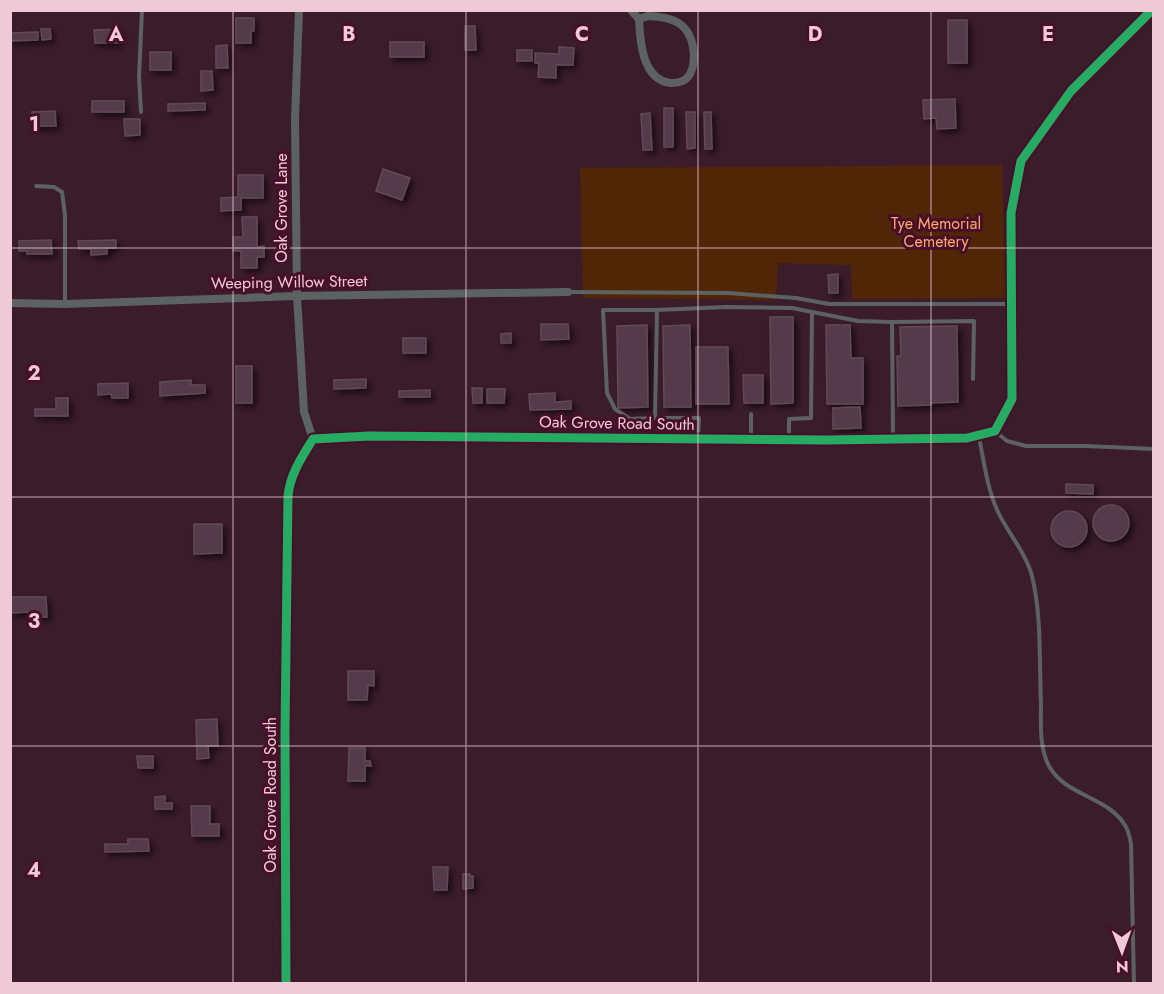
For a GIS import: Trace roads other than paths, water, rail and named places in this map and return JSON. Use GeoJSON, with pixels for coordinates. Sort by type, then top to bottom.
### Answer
{"type":"FeatureCollection","features":[{"type":"Feature","properties":{"kind":"street","name":"Oak Grove Lane"},"geometry":{"type":"LineString","coordinates":[[299,10],[295,119],[297,296],[304,412],[313,438]]}},
{"type":"Feature","properties":{"kind":"street"},"geometry":{"type":"LineString","coordinates":[[632,10],[639,19],[640,42],[644,58],[654,75],[669,83],[681,82],[688,78],[694,59],[687,29],[663,16],[648,16],[639,19]]}},
{"type":"Feature","properties":{"kind":"street"},"geometry":{"type":"LineString","coordinates":[[995,431],[1012,399],[1011,213],[1022,161],[1071,91],[1152,10]]}},
{"type":"Feature","properties":{"kind":"street","name":"Weeping Willow Street"},"geometry":{"type":"LineString","coordinates":[[10,303],[65,304],[297,296],[568,292]]}},
{"type":"Feature","properties":{"kind":"street","name":"Oak Grove Road South"},"geometry":{"type":"LineString","coordinates":[[286,984],[285,730],[288,496],[294,471],[313,438],[369,436],[892,439],[979,436],[995,431]]}},
{"type":"Feature","properties":{"kind":"lane"},"geometry":{"type":"LineString","coordinates":[[141,112],[139,76],[142,10]]}},
{"type":"Feature","properties":{"kind":"lane"},"geometry":{"type":"LineString","coordinates":[[36,186],[54,187],[62,192],[65,215],[65,304]]}},
{"type":"Feature","properties":{"kind":"lane"},"geometry":{"type":"LineString","coordinates":[[568,292],[728,292],[796,298],[829,304],[1012,304]]}},
{"type":"Feature","properties":{"kind":"lane"},"geometry":{"type":"LineString","coordinates":[[698,439],[699,418],[630,419],[615,409],[607,393],[603,310],[792,308],[858,321],[974,321],[973,379]]}},
{"type":"Feature","properties":{"kind":"lane"},"geometry":{"type":"LineString","coordinates":[[655,418],[657,310]]}},
{"type":"Feature","properties":{"kind":"lane"},"geometry":{"type":"LineString","coordinates":[[789,440],[789,419],[811,418],[812,312]]}},
{"type":"Feature","properties":{"kind":"lane"},"geometry":{"type":"LineString","coordinates":[[892,322],[892,439]]}},
{"type":"Feature","properties":{"kind":"lane"},"geometry":{"type":"LineString","coordinates":[[751,414],[751,439]]}},
{"type":"Feature","properties":{"kind":"lane"},"geometry":{"type":"LineString","coordinates":[[630,419],[630,438]]}},
{"type":"Feature","properties":{"kind":"lane"},"geometry":{"type":"LineString","coordinates":[[995,431],[1007,441],[1026,446],[1154,449]]}},
{"type":"Feature","properties":{"kind":"lane"},"geometry":{"type":"LineString","coordinates":[[979,436],[987,482],[998,512],[1032,574],[1038,621],[1042,744],[1048,765],[1056,776],[1074,790],[1109,808],[1127,828],[1131,844],[1134,984]]}},
{"type":"Feature","properties":{"kind":"park label","name":"Tye Memorial Cemetery"},"geometry":{"type":"Point","coordinates":[936,232]}}]}
